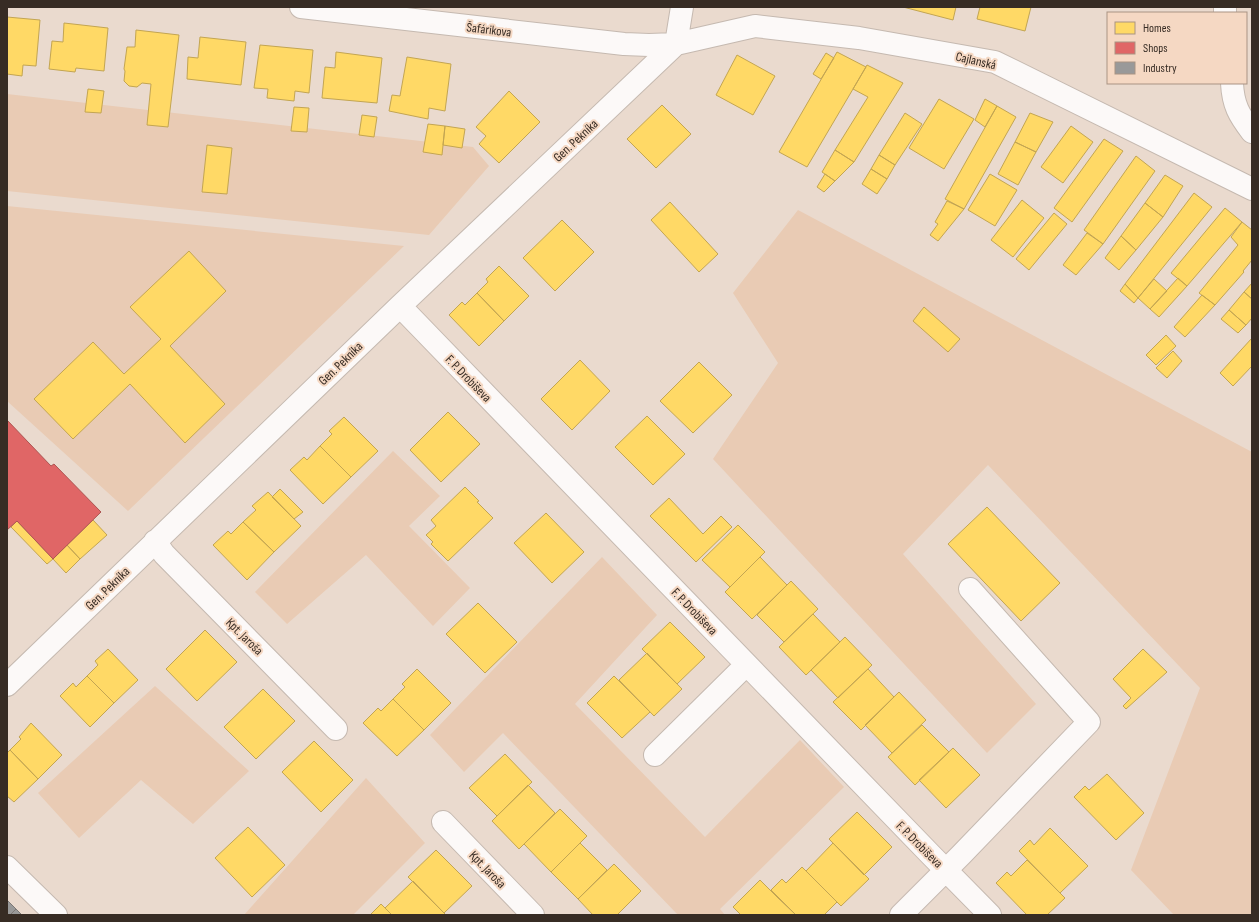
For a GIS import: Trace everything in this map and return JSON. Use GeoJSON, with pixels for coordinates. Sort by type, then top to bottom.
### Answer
{"type":"FeatureCollection","features":[{"type":"Feature","properties":{"kind":"street","name":"Šafárikova"},"geometry":{"type":"LineString","coordinates":[[301,7],[624,44],[676,44]]}},
{"type":"Feature","properties":{"kind":"street"},"geometry":{"type":"LineString","coordinates":[[676,44],[682,7]]}},
{"type":"Feature","properties":{"kind":"street","name":"Cajlanská"},"geometry":{"type":"LineString","coordinates":[[676,44],[755,26],[859,38],[995,62],[1252,189]]}},
{"type":"Feature","properties":{"kind":"street","name":"Gen. Pekníka"},"geometry":{"type":"LineString","coordinates":[[7,685],[400,306],[676,44]]}},
{"type":"Feature","properties":{"kind":"street"},"geometry":{"type":"LineString","coordinates":[[1232,84],[1233,95],[1240,116],[1252,132]]}},
{"type":"Feature","properties":{"kind":"street","name":"F. P. Drobiševa"},"geometry":{"type":"LineString","coordinates":[[400,306],[746,665],[990,915]]}},
{"type":"Feature","properties":{"kind":"street","name":"Kpt. Jaroša"},"geometry":{"type":"LineString","coordinates":[[155,541],[164,554],[336,729]]}},
{"type":"Feature","properties":{"kind":"street"},"geometry":{"type":"LineString","coordinates":[[901,915],[1089,722],[970,589]]}},
{"type":"Feature","properties":{"kind":"street"},"geometry":{"type":"LineString","coordinates":[[655,755],[746,665]]}},
{"type":"Feature","properties":{"kind":"street","name":"Kpt. Jaroša"},"geometry":{"type":"LineString","coordinates":[[443,822],[525,912]]}},
{"type":"Feature","properties":{"kind":"street"},"geometry":{"type":"LineString","coordinates":[[7,867],[56,915]]}},
{"type":"Feature","properties":{"kind":"shaded area"},"geometry":{"type":"Polygon","coordinates":[[[7,94],[473,147],[489,166],[429,235],[7,191],[7,94]]]}},
{"type":"Feature","properties":{"kind":"shaded area"},"geometry":{"type":"Polygon","coordinates":[[[7,206],[404,246],[128,511],[7,401],[7,206]]]}},
{"type":"Feature","properties":{"kind":"shaded area"},"geometry":{"type":"Polygon","coordinates":[[[798,210],[1252,452],[1252,915],[1174,915],[1131,870],[1200,688],[988,465],[903,554],[1036,704],[987,753],[713,459],[778,363],[733,293],[798,210]]]}},
{"type":"Feature","properties":{"kind":"shaded area"},"geometry":{"type":"Polygon","coordinates":[[[393,451],[440,496],[409,526],[470,588],[433,626],[366,555],[287,624],[255,592],[393,451]]]}},
{"type":"Feature","properties":{"kind":"shaded area"},"geometry":{"type":"Polygon","coordinates":[[[602,557],[657,615],[575,704],[705,837],[800,740],[844,787],[720,909],[725,915],[678,915],[503,733],[464,772],[430,735],[602,557]]]}},
{"type":"Feature","properties":{"kind":"shaded area"},"geometry":{"type":"Polygon","coordinates":[[[155,686],[249,771],[193,824],[141,780],[79,838],[38,793],[155,686]]]}},
{"type":"Feature","properties":{"kind":"shaded area"},"geometry":{"type":"Polygon","coordinates":[[[366,778],[425,843],[353,915],[244,915],[366,778]]]}},
{"type":"Feature","properties":{"kind":"building: Homes"},"geometry":{"type":"Polygon","coordinates":[[[903,7],[956,7],[953,20],[903,7]]]}},
{"type":"Feature","properties":{"kind":"building: Homes"},"geometry":{"type":"Polygon","coordinates":[[[980,7],[1031,7],[1025,31],[977,19],[980,7]]]}},
{"type":"Feature","properties":{"kind":"building: Homes"},"geometry":{"type":"Polygon","coordinates":[[[7,17],[40,20],[36,66],[23,65],[22,76],[7,74],[7,17]]]}},
{"type":"Feature","properties":{"kind":"building: Homes"},"geometry":{"type":"Polygon","coordinates":[[[64,23],[108,28],[104,71],[76,68],[75,72],[49,69],[52,41],[63,42],[64,23]]]}},
{"type":"Feature","properties":{"kind":"building: Homes"},"geometry":{"type":"Polygon","coordinates":[[[136,30],[179,35],[168,127],[147,125],[151,84],[142,83],[137,87],[129,86],[124,81],[127,47],[135,47],[136,30]]]}},
{"type":"Feature","properties":{"kind":"building: Homes"},"geometry":{"type":"Polygon","coordinates":[[[200,37],[246,42],[241,85],[187,79],[188,57],[198,58],[200,37]]]}},
{"type":"Feature","properties":{"kind":"building: Homes"},"geometry":{"type":"Polygon","coordinates":[[[260,45],[313,50],[309,93],[295,91],[294,101],[267,98],[268,89],[254,88],[260,45]]]}},
{"type":"Feature","properties":{"kind":"building: Homes"},"geometry":{"type":"Polygon","coordinates":[[[336,52],[382,58],[377,103],[322,98],[325,67],[335,68],[336,52]]]}},
{"type":"Feature","properties":{"kind":"building: Homes"},"geometry":{"type":"Polygon","coordinates":[[[837,52],[866,67],[807,167],[779,152],[837,52]]]}},
{"type":"Feature","properties":{"kind":"building: Homes"},"geometry":{"type":"Polygon","coordinates":[[[826,53],[834,58],[821,79],[813,74],[826,53]]]}},
{"type":"Feature","properties":{"kind":"building: Homes"},"geometry":{"type":"Polygon","coordinates":[[[737,55],[775,76],[753,115],[716,95],[737,55]]]}},
{"type":"Feature","properties":{"kind":"building: Homes"},"geometry":{"type":"Polygon","coordinates":[[[407,57],[451,64],[445,111],[429,108],[428,119],[389,111],[392,95],[400,96],[407,57]]]}},
{"type":"Feature","properties":{"kind":"building: Homes"},"geometry":{"type":"Polygon","coordinates":[[[867,65],[903,83],[854,162],[835,150],[868,97],[853,89],[867,65]]]}},
{"type":"Feature","properties":{"kind":"building: Homes"},"geometry":{"type":"Polygon","coordinates":[[[88,89],[104,91],[101,113],[85,112],[88,89]]]}},
{"type":"Feature","properties":{"kind":"building: Homes"},"geometry":{"type":"Polygon","coordinates":[[[509,91],[540,122],[499,163],[479,144],[486,136],[476,127],[509,91]]]}},
{"type":"Feature","properties":{"kind":"building: Homes"},"geometry":{"type":"Polygon","coordinates":[[[939,99],[974,119],[944,169],[909,148],[939,99]]]}},
{"type":"Feature","properties":{"kind":"building: Homes"},"geometry":{"type":"Polygon","coordinates":[[[985,99],[997,106],[985,127],[975,120],[985,99]]]}},
{"type":"Feature","properties":{"kind":"building: Homes"},"geometry":{"type":"Polygon","coordinates":[[[662,105],[691,134],[656,168],[627,139],[662,105]]]}},
{"type":"Feature","properties":{"kind":"building: Homes"},"geometry":{"type":"Polygon","coordinates":[[[997,106],[1016,117],[964,209],[945,199],[997,106]]]}},
{"type":"Feature","properties":{"kind":"building: Homes"},"geometry":{"type":"Polygon","coordinates":[[[294,107],[309,108],[307,132],[291,131],[294,107]]]}},
{"type":"Feature","properties":{"kind":"building: Homes"},"geometry":{"type":"Polygon","coordinates":[[[905,113],[922,124],[895,165],[879,155],[905,113]]]}},
{"type":"Feature","properties":{"kind":"building: Homes"},"geometry":{"type":"Polygon","coordinates":[[[1030,113],[1053,122],[1036,152],[1015,142],[1030,113]]]}},
{"type":"Feature","properties":{"kind":"building: Homes"},"geometry":{"type":"Polygon","coordinates":[[[362,115],[377,117],[374,137],[359,135],[362,115]]]}},
{"type":"Feature","properties":{"kind":"building: Homes"},"geometry":{"type":"Polygon","coordinates":[[[428,124],[445,126],[442,155],[423,152],[428,124]]]}},
{"type":"Feature","properties":{"kind":"building: Homes"},"geometry":{"type":"Polygon","coordinates":[[[445,126],[465,129],[462,148],[443,145],[445,126]]]}},
{"type":"Feature","properties":{"kind":"building: Homes"},"geometry":{"type":"Polygon","coordinates":[[[1071,126],[1093,142],[1063,183],[1041,167],[1071,126]]]}},
{"type":"Feature","properties":{"kind":"building: Homes"},"geometry":{"type":"Polygon","coordinates":[[[1104,139],[1123,151],[1072,222],[1054,208],[1104,139]]]}},
{"type":"Feature","properties":{"kind":"building: Homes"},"geometry":{"type":"Polygon","coordinates":[[[1015,142],[1036,152],[1018,185],[998,174],[1015,142]]]}},
{"type":"Feature","properties":{"kind":"building: Homes"},"geometry":{"type":"Polygon","coordinates":[[[207,145],[232,148],[227,194],[202,192],[207,145]]]}},
{"type":"Feature","properties":{"kind":"building: Homes"},"geometry":{"type":"Polygon","coordinates":[[[835,150],[854,162],[835,181],[822,172],[835,150]]]}},
{"type":"Feature","properties":{"kind":"building: Homes"},"geometry":{"type":"Polygon","coordinates":[[[879,155],[895,165],[887,179],[871,169],[879,155]]]}},
{"type":"Feature","properties":{"kind":"building: Homes"},"geometry":{"type":"Polygon","coordinates":[[[1136,156],[1155,171],[1103,244],[1084,230],[1136,156]]]}},
{"type":"Feature","properties":{"kind":"building: Homes"},"geometry":{"type":"Polygon","coordinates":[[[871,169],[887,179],[877,194],[862,184],[871,169]]]}},
{"type":"Feature","properties":{"kind":"building: Homes"},"geometry":{"type":"Polygon","coordinates":[[[825,174],[835,181],[824,192],[817,187],[825,174]]]}},
{"type":"Feature","properties":{"kind":"building: Homes"},"geometry":{"type":"Polygon","coordinates":[[[990,174],[1017,190],[995,226],[968,210],[990,174]]]}},
{"type":"Feature","properties":{"kind":"building: Homes"},"geometry":{"type":"Polygon","coordinates":[[[1165,175],[1183,186],[1163,217],[1145,203],[1165,175]]]}},
{"type":"Feature","properties":{"kind":"building: Homes"},"geometry":{"type":"Polygon","coordinates":[[[1194,193],[1212,207],[1138,298],[1125,284],[1194,193]]]}},
{"type":"Feature","properties":{"kind":"building: Homes"},"geometry":{"type":"Polygon","coordinates":[[[1022,200],[1044,218],[1013,257],[991,240],[1022,200]]]}},
{"type":"Feature","properties":{"kind":"building: Homes"},"geometry":{"type":"Polygon","coordinates":[[[947,201],[964,209],[938,241],[930,235],[938,224],[935,222],[947,201]]]}},
{"type":"Feature","properties":{"kind":"building: Homes"},"geometry":{"type":"Polygon","coordinates":[[[670,202],[718,254],[699,272],[651,220],[670,202]]]}},
{"type":"Feature","properties":{"kind":"building: Homes"},"geometry":{"type":"Polygon","coordinates":[[[1145,203],[1163,217],[1136,250],[1121,236],[1145,203]]]}},
{"type":"Feature","properties":{"kind":"building: Homes"},"geometry":{"type":"Polygon","coordinates":[[[1225,208],[1242,222],[1187,286],[1171,273],[1225,208]]]}},
{"type":"Feature","properties":{"kind":"building: Homes"},"geometry":{"type":"Polygon","coordinates":[[[1054,213],[1067,224],[1029,270],[1016,259],[1054,213]]]}},
{"type":"Feature","properties":{"kind":"building: Homes"},"geometry":{"type":"Polygon","coordinates":[[[562,220],[594,252],[555,291],[523,258],[562,220]]]}},
{"type":"Feature","properties":{"kind":"building: Homes"},"geometry":{"type":"Polygon","coordinates":[[[1242,222],[1252,230],[1252,260],[1243,271],[1244,272],[1215,305],[1199,293],[1238,245],[1231,237],[1242,222]]]}},
{"type":"Feature","properties":{"kind":"building: Homes"},"geometry":{"type":"Polygon","coordinates":[[[1087,233],[1103,244],[1076,275],[1063,265],[1087,233]]]}},
{"type":"Feature","properties":{"kind":"building: Homes"},"geometry":{"type":"Polygon","coordinates":[[[1121,236],[1136,250],[1119,270],[1105,258],[1121,236]]]}},
{"type":"Feature","properties":{"kind":"building: Homes"},"geometry":{"type":"Polygon","coordinates":[[[189,251],[226,291],[170,346],[225,404],[185,443],[130,384],[73,439],[34,399],[93,342],[124,374],[161,339],[130,307],[189,251]]]}},
{"type":"Feature","properties":{"kind":"building: Homes"},"geometry":{"type":"Polygon","coordinates":[[[499,266],[529,296],[504,321],[477,293],[488,282],[486,279],[499,266]]]}},
{"type":"Feature","properties":{"kind":"building: Homes"},"geometry":{"type":"Polygon","coordinates":[[[1178,278],[1187,286],[1159,317],[1150,309],[1178,278]]]}},
{"type":"Feature","properties":{"kind":"building: Homes"},"geometry":{"type":"Polygon","coordinates":[[[1154,279],[1167,291],[1150,309],[1138,298],[1154,279]]]}},
{"type":"Feature","properties":{"kind":"building: Homes"},"geometry":{"type":"Polygon","coordinates":[[[1252,283],[1252,299],[1244,292],[1252,283]]]}},
{"type":"Feature","properties":{"kind":"building: Homes"},"geometry":{"type":"Polygon","coordinates":[[[1125,284],[1138,298],[1134,303],[1120,291],[1125,284]]]}},
{"type":"Feature","properties":{"kind":"building: Homes"},"geometry":{"type":"Polygon","coordinates":[[[1244,292],[1252,299],[1252,318],[1246,325],[1229,310],[1244,292]]]}},
{"type":"Feature","properties":{"kind":"building: Homes"},"geometry":{"type":"Polygon","coordinates":[[[477,293],[504,321],[479,346],[449,315],[462,302],[465,305],[477,293]]]}},
{"type":"Feature","properties":{"kind":"building: Homes"},"geometry":{"type":"Polygon","coordinates":[[[1202,295],[1215,305],[1185,337],[1174,327],[1202,295]]]}},
{"type":"Feature","properties":{"kind":"building: Homes"},"geometry":{"type":"Polygon","coordinates":[[[924,307],[960,339],[948,352],[913,321],[924,307]]]}},
{"type":"Feature","properties":{"kind":"building: Homes"},"geometry":{"type":"Polygon","coordinates":[[[1229,310],[1246,325],[1238,333],[1221,319],[1229,310]]]}},
{"type":"Feature","properties":{"kind":"building: Homes"},"geometry":{"type":"Polygon","coordinates":[[[1166,335],[1176,346],[1156,365],[1146,355],[1166,335]]]}},
{"type":"Feature","properties":{"kind":"building: Homes"},"geometry":{"type":"Polygon","coordinates":[[[1252,338],[1252,366],[1233,386],[1220,373],[1252,338]]]}},
{"type":"Feature","properties":{"kind":"building: Homes"},"geometry":{"type":"Polygon","coordinates":[[[1173,351],[1182,361],[1167,378],[1156,368],[1173,351]]]}},
{"type":"Feature","properties":{"kind":"building: Homes"},"geometry":{"type":"Polygon","coordinates":[[[580,360],[610,391],[572,430],[541,399],[580,360]]]}},
{"type":"Feature","properties":{"kind":"building: Homes"},"geometry":{"type":"Polygon","coordinates":[[[699,362],[732,395],[693,433],[660,401],[699,362]]]}},
{"type":"Feature","properties":{"kind":"building: Homes"},"geometry":{"type":"Polygon","coordinates":[[[448,412],[480,444],[441,482],[410,450],[448,412]]]}},
{"type":"Feature","properties":{"kind":"building: Homes"},"geometry":{"type":"Polygon","coordinates":[[[647,416],[685,454],[653,485],[615,447],[647,416]]]}},
{"type":"Feature","properties":{"kind":"building: Homes"},"geometry":{"type":"Polygon","coordinates":[[[344,417],[378,451],[351,477],[320,446],[332,434],[329,431],[344,417]]]}},
{"type":"Feature","properties":{"kind":"building: Homes"},"geometry":{"type":"Polygon","coordinates":[[[320,446],[351,477],[323,504],[290,470],[304,457],[307,460],[320,446]]]}},
{"type":"Feature","properties":{"kind":"building: Homes"},"geometry":{"type":"Polygon","coordinates":[[[465,487],[493,518],[448,561],[431,544],[433,542],[426,535],[436,526],[431,520],[465,487]]]}},
{"type":"Feature","properties":{"kind":"building: Homes"},"geometry":{"type":"Polygon","coordinates":[[[280,489],[303,512],[294,519],[272,497],[280,489]]]}},
{"type":"Feature","properties":{"kind":"building: Homes"},"geometry":{"type":"Polygon","coordinates":[[[268,492],[301,526],[274,552],[243,522],[256,510],[252,506],[268,492]]]}},
{"type":"Feature","properties":{"kind":"building: Homes"},"geometry":{"type":"Polygon","coordinates":[[[669,498],[703,534],[721,516],[732,527],[696,562],[650,516],[669,498]]]}},
{"type":"Feature","properties":{"kind":"building: Homes"},"geometry":{"type":"Polygon","coordinates":[[[987,507],[1060,583],[1021,621],[948,544],[987,507]]]}},
{"type":"Feature","properties":{"kind":"building: Homes"},"geometry":{"type":"Polygon","coordinates":[[[546,513],[584,552],[552,583],[514,543],[546,513]]]}},
{"type":"Feature","properties":{"kind":"building: Homes"},"geometry":{"type":"Polygon","coordinates":[[[93,520],[107,535],[80,559],[67,545],[93,520]]]}},
{"type":"Feature","properties":{"kind":"building: Homes"},"geometry":{"type":"Polygon","coordinates":[[[17,521],[53,559],[47,564],[11,527],[17,521]]]}},
{"type":"Feature","properties":{"kind":"building: Homes"},"geometry":{"type":"Polygon","coordinates":[[[243,522],[274,552],[247,580],[213,545],[228,531],[231,534],[243,522]]]}},
{"type":"Feature","properties":{"kind":"building: Homes"},"geometry":{"type":"Polygon","coordinates":[[[738,525],[765,552],[730,587],[702,560],[738,525]]]}},
{"type":"Feature","properties":{"kind":"building: Homes"},"geometry":{"type":"Polygon","coordinates":[[[67,545],[80,559],[66,573],[53,559],[67,545]]]}},
{"type":"Feature","properties":{"kind":"building: Homes"},"geometry":{"type":"Polygon","coordinates":[[[760,557],[787,585],[752,619],[725,592],[760,557]]]}},
{"type":"Feature","properties":{"kind":"building: Homes"},"geometry":{"type":"Polygon","coordinates":[[[791,581],[818,609],[784,642],[757,615],[791,581]]]}},
{"type":"Feature","properties":{"kind":"building: Homes"},"geometry":{"type":"Polygon","coordinates":[[[478,603],[517,642],[485,673],[446,634],[478,603]]]}},
{"type":"Feature","properties":{"kind":"building: Homes"},"geometry":{"type":"Polygon","coordinates":[[[813,614],[840,642],[806,675],[779,647],[813,614]]]}},
{"type":"Feature","properties":{"kind":"building: Homes"},"geometry":{"type":"Polygon","coordinates":[[[670,622],[705,657],[677,684],[642,649],[670,622]]]}},
{"type":"Feature","properties":{"kind":"building: Homes"},"geometry":{"type":"Polygon","coordinates":[[[205,630],[237,662],[197,701],[166,669],[205,630]]]}},
{"type":"Feature","properties":{"kind":"building: Homes"},"geometry":{"type":"Polygon","coordinates":[[[845,637],[872,665],[838,698],[811,670],[845,637]]]}},
{"type":"Feature","properties":{"kind":"building: Homes"},"geometry":{"type":"Polygon","coordinates":[[[108,649],[138,680],[114,703],[87,676],[98,665],[95,661],[108,649]]]}},
{"type":"Feature","properties":{"kind":"building: Homes"},"geometry":{"type":"Polygon","coordinates":[[[1143,649],[1167,672],[1126,709],[1123,706],[1131,698],[1113,679],[1143,649]]]}},
{"type":"Feature","properties":{"kind":"building: Homes"},"geometry":{"type":"Polygon","coordinates":[[[647,653],[682,689],[654,716],[619,680],[647,653]]]}},
{"type":"Feature","properties":{"kind":"building: Homes"},"geometry":{"type":"Polygon","coordinates":[[[417,669],[451,703],[424,730],[393,699],[405,687],[402,684],[417,669]]]}},
{"type":"Feature","properties":{"kind":"building: Homes"},"geometry":{"type":"Polygon","coordinates":[[[868,669],[894,697],[861,730],[833,702],[868,669]]]}},
{"type":"Feature","properties":{"kind":"building: Homes"},"geometry":{"type":"Polygon","coordinates":[[[87,676],[114,703],[90,727],[60,696],[73,683],[76,687],[87,676]]]}},
{"type":"Feature","properties":{"kind":"building: Homes"},"geometry":{"type":"Polygon","coordinates":[[[614,676],[650,712],[622,738],[587,703],[614,676]]]}},
{"type":"Feature","properties":{"kind":"building: Homes"},"geometry":{"type":"Polygon","coordinates":[[[263,689],[295,721],[256,759],[224,727],[263,689]]]}},
{"type":"Feature","properties":{"kind":"building: Homes"},"geometry":{"type":"Polygon","coordinates":[[[899,692],[926,720],[892,753],[865,725],[899,692]]]}},
{"type":"Feature","properties":{"kind":"building: Homes"},"geometry":{"type":"Polygon","coordinates":[[[393,699],[424,730],[397,756],[363,723],[378,708],[381,711],[393,699]]]}},
{"type":"Feature","properties":{"kind":"building: Homes"},"geometry":{"type":"Polygon","coordinates":[[[31,723],[62,755],[38,779],[10,750],[21,739],[19,737],[31,723]]]}},
{"type":"Feature","properties":{"kind":"building: Homes"},"geometry":{"type":"Polygon","coordinates":[[[922,725],[949,752],[915,785],[888,757],[922,725]]]}},
{"type":"Feature","properties":{"kind":"building: Homes"},"geometry":{"type":"Polygon","coordinates":[[[314,741],[353,780],[321,812],[282,772],[314,741]]]}},
{"type":"Feature","properties":{"kind":"building: Homes"},"geometry":{"type":"Polygon","coordinates":[[[953,748],[980,775],[946,808],[919,780],[953,748]]]}},
{"type":"Feature","properties":{"kind":"building: Homes"},"geometry":{"type":"Polygon","coordinates":[[[10,750],[38,779],[14,802],[7,796],[7,753],[10,750]]]}},
{"type":"Feature","properties":{"kind":"building: Homes"},"geometry":{"type":"Polygon","coordinates":[[[505,754],[532,782],[497,816],[469,788],[505,754]]]}},
{"type":"Feature","properties":{"kind":"building: Homes"},"geometry":{"type":"Polygon","coordinates":[[[1107,774],[1144,813],[1116,840],[1074,797],[1085,786],[1089,790],[1107,774]]]}},
{"type":"Feature","properties":{"kind":"building: Homes"},"geometry":{"type":"Polygon","coordinates":[[[528,785],[555,813],[519,849],[492,821],[528,785]]]}},
{"type":"Feature","properties":{"kind":"building: Homes"},"geometry":{"type":"Polygon","coordinates":[[[560,809],[587,836],[551,872],[524,844],[560,809]]]}},
{"type":"Feature","properties":{"kind":"building: Homes"},"geometry":{"type":"Polygon","coordinates":[[[857,812],[892,847],[864,875],[829,839],[857,812]]]}},
{"type":"Feature","properties":{"kind":"building: Homes"},"geometry":{"type":"Polygon","coordinates":[[[248,827],[285,865],[252,897],[215,858],[248,827]]]}},
{"type":"Feature","properties":{"kind":"building: Homes"},"geometry":{"type":"Polygon","coordinates":[[[1050,828],[1088,866],[1060,893],[1019,851],[1030,840],[1034,845],[1050,828]]]}},
{"type":"Feature","properties":{"kind":"building: Homes"},"geometry":{"type":"Polygon","coordinates":[[[580,843],[607,870],[578,899],[551,872],[580,843]]]}},
{"type":"Feature","properties":{"kind":"building: Homes"},"geometry":{"type":"Polygon","coordinates":[[[833,843],[869,879],[841,906],[806,871],[833,843]]]}},
{"type":"Feature","properties":{"kind":"building: Homes"},"geometry":{"type":"Polygon","coordinates":[[[436,850],[472,886],[444,913],[408,877],[436,850]]]}},
{"type":"Feature","properties":{"kind":"building: Homes"},"geometry":{"type":"Polygon","coordinates":[[[1027,860],[1065,898],[1047,915],[1027,915],[996,883],[1007,872],[1011,876],[1027,860]]]}},
{"type":"Feature","properties":{"kind":"building: Homes"},"geometry":{"type":"Polygon","coordinates":[[[614,864],[641,891],[617,915],[593,915],[578,899],[614,864]]]}},
{"type":"Feature","properties":{"kind":"building: Homes"},"geometry":{"type":"Polygon","coordinates":[[[802,867],[837,902],[824,915],[796,915],[771,890],[782,879],[786,883],[802,867]]]}},
{"type":"Feature","properties":{"kind":"building: Homes"},"geometry":{"type":"Polygon","coordinates":[[[760,880],[796,915],[741,915],[733,907],[760,880]]]}},
{"type":"Feature","properties":{"kind":"building: Homes"},"geometry":{"type":"Polygon","coordinates":[[[413,881],[446,915],[392,915],[385,908],[413,881]]]}},
{"type":"Feature","properties":{"kind":"building: Homes"},"geometry":{"type":"Polygon","coordinates":[[[381,904],[392,915],[370,915],[381,904]]]}},
{"type":"Feature","properties":{"kind":"building: Shops"},"geometry":{"type":"Polygon","coordinates":[[[7,420],[51,466],[54,464],[101,512],[53,559],[17,521],[7,530],[7,420]]]}},
{"type":"Feature","properties":{"kind":"building: Industry"},"geometry":{"type":"Polygon","coordinates":[[[7,900],[16,909],[10,915],[7,915],[7,900]]]}},
{"type":"Feature","properties":{"kind":"building: Industry"},"geometry":{"type":"Polygon","coordinates":[[[16,909],[22,915],[10,915],[16,909]]]}}]}
